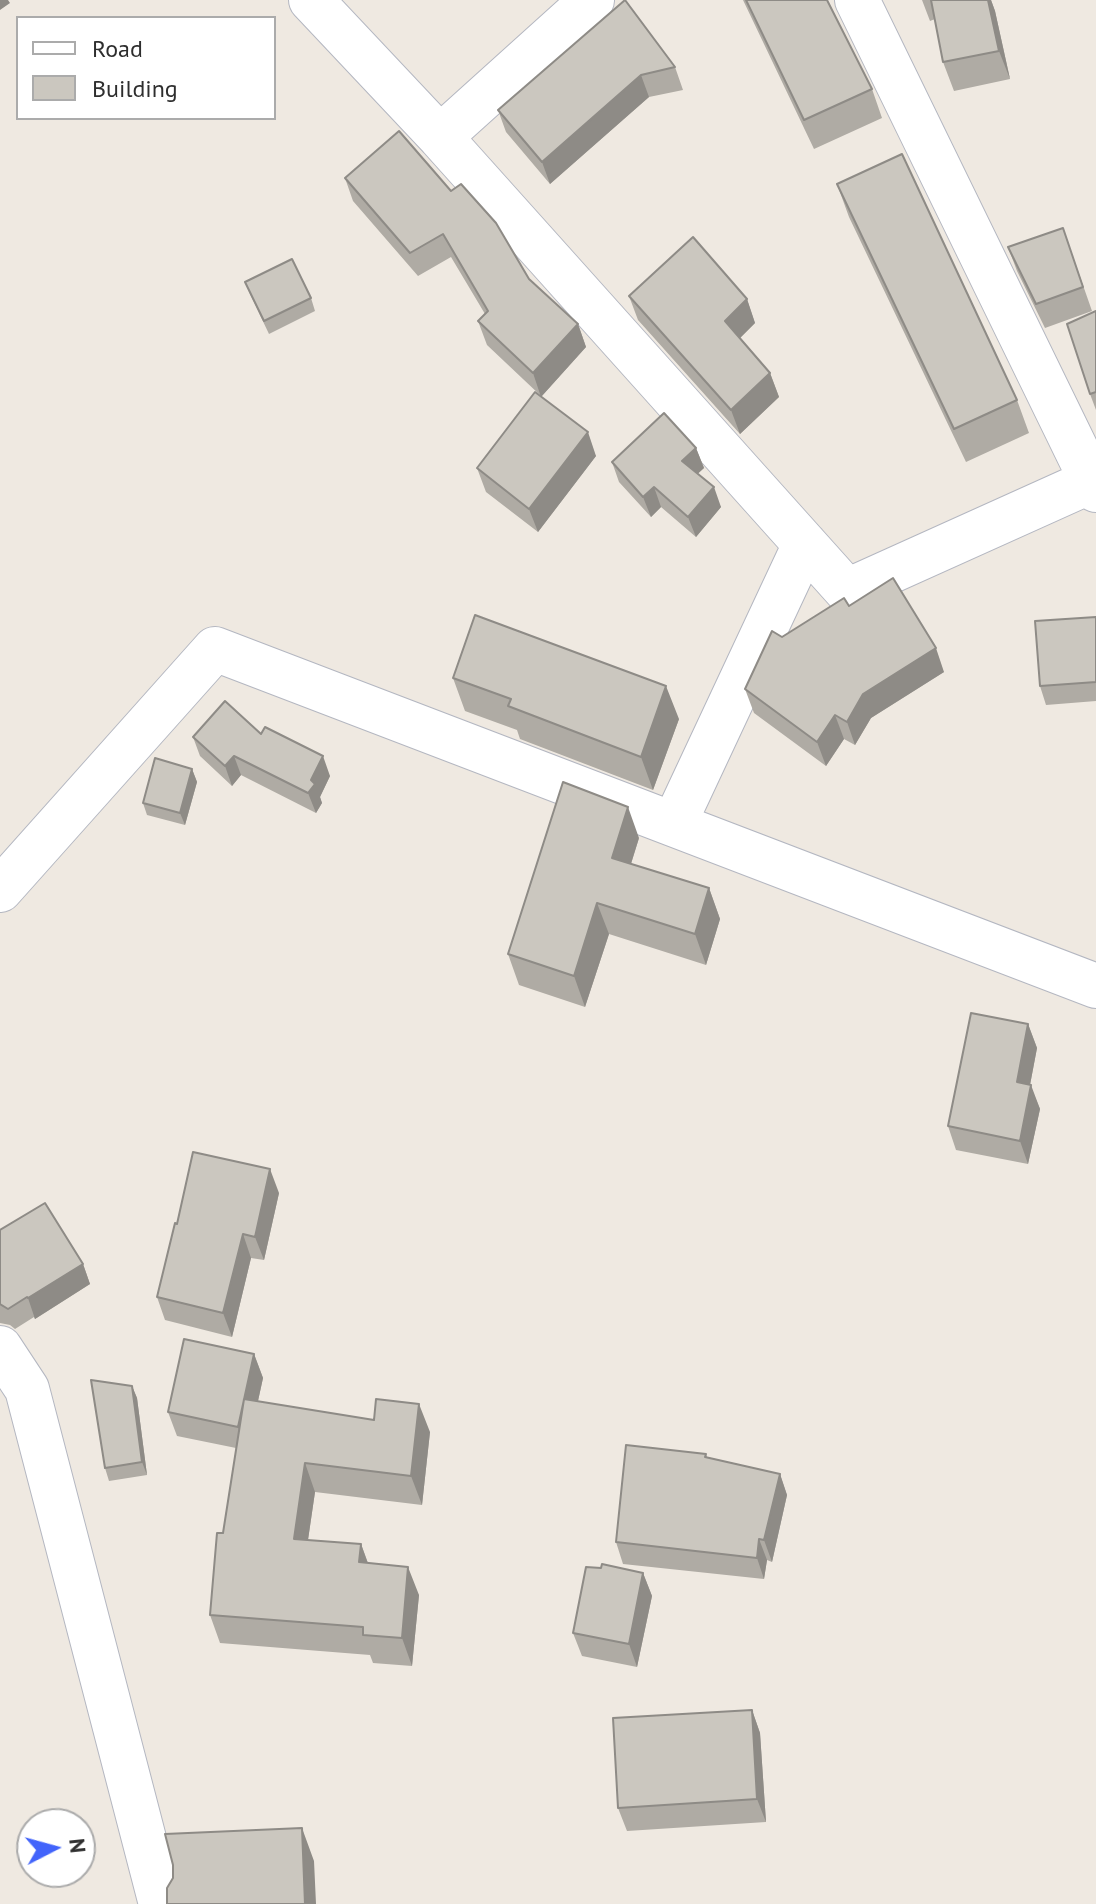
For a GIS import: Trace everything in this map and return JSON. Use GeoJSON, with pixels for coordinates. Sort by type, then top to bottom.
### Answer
{"type":"FeatureCollection","features":[{"type":"Feature","properties":{"kind":"street"},"geometry":{"type":"LineString","coordinates":[[311,0],[440,137],[847,591],[1094,485],[857,0]]}},
{"type":"Feature","properties":{"kind":"street"},"geometry":{"type":"LineString","coordinates":[[440,137],[592,0]]}},
{"type":"Feature","properties":{"kind":"street"},"geometry":{"type":"LineString","coordinates":[[674,824],[805,544]]}},
{"type":"Feature","properties":{"kind":"street"},"geometry":{"type":"LineString","coordinates":[[0,890],[215,649],[1096,986]]}},
{"type":"Feature","properties":{"kind":"street"},"geometry":{"type":"LineString","coordinates":[[0,1348],[27,1389],[161,1904]]}},
{"type":"Feature","properties":{"kind":"building"},"geometry":{"type":"Polygon","coordinates":[[[625,0],[675,67],[641,75],[542,162],[498,110],[625,0]]]}},
{"type":"Feature","properties":{"kind":"building"},"geometry":{"type":"Polygon","coordinates":[[[746,0],[827,0],[872,89],[804,120],[746,0]]]}},
{"type":"Feature","properties":{"kind":"building"},"geometry":{"type":"Polygon","coordinates":[[[931,0],[988,0],[999,51],[943,62],[931,0]]]}},
{"type":"Feature","properties":{"kind":"building"},"geometry":{"type":"Polygon","coordinates":[[[399,131],[451,191],[461,184],[496,223],[529,279],[578,324],[533,373],[478,321],[488,311],[443,234],[410,253],[345,178],[399,131]]]}},
{"type":"Feature","properties":{"kind":"building"},"geometry":{"type":"Polygon","coordinates":[[[902,154],[1017,400],[954,429],[837,184],[902,154]]]}},
{"type":"Feature","properties":{"kind":"building"},"geometry":{"type":"Polygon","coordinates":[[[1063,228],[1083,287],[1036,304],[1008,247],[1063,228]]]}},
{"type":"Feature","properties":{"kind":"building"},"geometry":{"type":"Polygon","coordinates":[[[693,237],[747,299],[725,321],[770,373],[731,410],[629,296],[693,237]]]}},
{"type":"Feature","properties":{"kind":"building"},"geometry":{"type":"Polygon","coordinates":[[[292,259],[311,298],[264,321],[245,282],[292,259]]]}},
{"type":"Feature","properties":{"kind":"building"},"geometry":{"type":"Polygon","coordinates":[[[1096,311],[1096,392],[1090,394],[1067,324],[1096,311]]]}},
{"type":"Feature","properties":{"kind":"building"},"geometry":{"type":"Polygon","coordinates":[[[535,392],[588,432],[529,509],[477,468],[535,392]]]}},
{"type":"Feature","properties":{"kind":"building"},"geometry":{"type":"Polygon","coordinates":[[[664,413],[696,448],[682,461],[714,487],[688,517],[654,487],[643,497],[612,462],[664,413]]]}},
{"type":"Feature","properties":{"kind":"building"},"geometry":{"type":"Polygon","coordinates":[[[893,578],[936,648],[863,694],[847,722],[835,715],[817,742],[745,689],[772,631],[782,637],[844,598],[849,606],[893,578]]]}},
{"type":"Feature","properties":{"kind":"building"},"geometry":{"type":"Polygon","coordinates":[[[475,615],[666,686],[641,757],[508,706],[511,699],[453,678],[475,615]]]}},
{"type":"Feature","properties":{"kind":"building"},"geometry":{"type":"Polygon","coordinates":[[[1096,617],[1096,682],[1040,686],[1035,621],[1096,617]]]}},
{"type":"Feature","properties":{"kind":"building"},"geometry":{"type":"Polygon","coordinates":[[[225,701],[261,734],[265,727],[323,756],[311,780],[315,784],[308,793],[234,756],[225,766],[193,737],[225,701]]]}},
{"type":"Feature","properties":{"kind":"building"},"geometry":{"type":"Polygon","coordinates":[[[155,758],[192,769],[180,813],[143,803],[155,758]]]}},
{"type":"Feature","properties":{"kind":"building"},"geometry":{"type":"Polygon","coordinates":[[[563,782],[628,807],[612,858],[709,888],[695,934],[597,903],[574,976],[508,954],[563,782]]]}},
{"type":"Feature","properties":{"kind":"building"},"geometry":{"type":"Polygon","coordinates":[[[971,1013],[1028,1024],[1017,1082],[1031,1085],[1020,1141],[948,1126],[971,1013]]]}},
{"type":"Feature","properties":{"kind":"building"},"geometry":{"type":"Polygon","coordinates":[[[193,1152],[270,1169],[255,1237],[243,1234],[223,1313],[157,1297],[193,1152]]]}},
{"type":"Feature","properties":{"kind":"building"},"geometry":{"type":"Polygon","coordinates":[[[45,1203],[83,1264],[8,1309],[0,1304],[0,1230],[45,1203]]]}},
{"type":"Feature","properties":{"kind":"building"},"geometry":{"type":"Polygon","coordinates":[[[184,1339],[254,1354],[238,1427],[168,1412],[184,1339]]]}},
{"type":"Feature","properties":{"kind":"building"},"geometry":{"type":"Polygon","coordinates":[[[91,1380],[132,1386],[142,1462],[105,1468],[91,1380]]]}},
{"type":"Feature","properties":{"kind":"building"},"geometry":{"type":"Polygon","coordinates":[[[244,1399],[374,1420],[376,1399],[419,1404],[411,1476],[305,1463],[294,1539],[361,1544],[359,1562],[408,1567],[402,1638],[363,1635],[363,1627],[210,1615],[217,1533],[223,1533],[244,1399]]]}},
{"type":"Feature","properties":{"kind":"building"},"geometry":{"type":"Polygon","coordinates":[[[626,1445],[706,1454],[705,1457],[780,1474],[764,1540],[759,1539],[757,1558],[616,1542],[626,1445]]]}},
{"type":"Feature","properties":{"kind":"building"},"geometry":{"type":"Polygon","coordinates":[[[602,1564],[643,1573],[629,1644],[573,1633],[586,1567],[601,1568],[602,1564]]]}},
{"type":"Feature","properties":{"kind":"building"},"geometry":{"type":"Polygon","coordinates":[[[752,1710],[757,1799],[618,1808],[613,1718],[752,1710]]]}},
{"type":"Feature","properties":{"kind":"building"},"geometry":{"type":"Polygon","coordinates":[[[302,1828],[305,1904],[167,1904],[167,1888],[173,1878],[173,1865],[165,1834],[302,1828]]]}}]}
